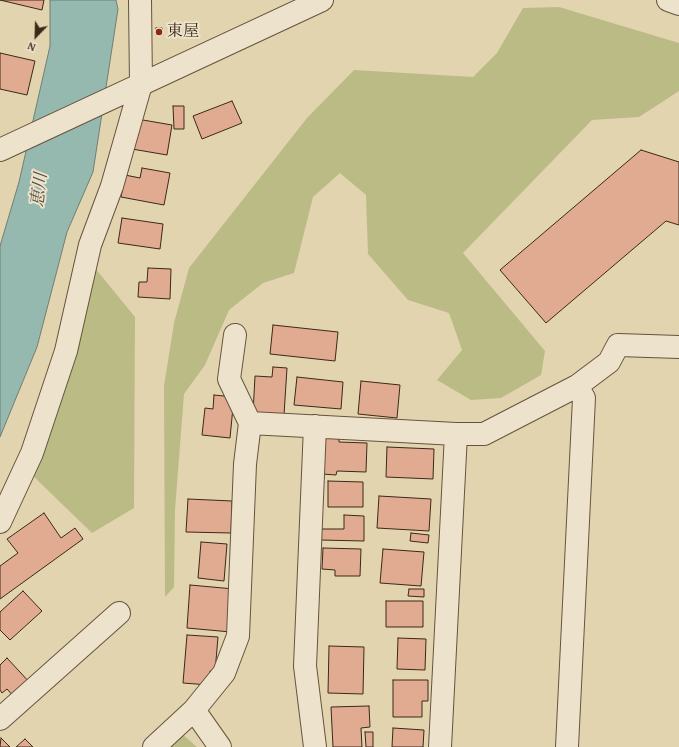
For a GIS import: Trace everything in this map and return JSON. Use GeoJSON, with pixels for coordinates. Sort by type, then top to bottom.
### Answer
{"type":"FeatureCollection","features":[{"type":"Feature","properties":{"kind":"street"},"geometry":{"type":"LineString","coordinates":[[0,522],[32,453],[66,351],[90,245],[112,186],[141,84],[140,0]]}},
{"type":"Feature","properties":{"kind":"street"},"geometry":{"type":"LineString","coordinates":[[4,149],[322,0]]}},
{"type":"Feature","properties":{"kind":"street"},"geometry":{"type":"LineString","coordinates":[[668,0],[679,4]]}},
{"type":"Feature","properties":{"kind":"street"},"geometry":{"type":"LineString","coordinates":[[154,747],[194,710],[224,673],[238,636],[245,464],[250,423],[229,379],[235,335]]}},
{"type":"Feature","properties":{"kind":"street"},"geometry":{"type":"LineString","coordinates":[[250,423],[456,434],[484,434],[577,386],[609,362],[618,345],[679,347]]}},
{"type":"Feature","properties":{"kind":"street"},"geometry":{"type":"LineString","coordinates":[[567,747],[584,398],[577,386]]}},
{"type":"Feature","properties":{"kind":"street"},"geometry":{"type":"LineString","coordinates":[[315,426],[305,666],[315,747]]}},
{"type":"Feature","properties":{"kind":"street"},"geometry":{"type":"LineString","coordinates":[[440,747],[456,434]]}},
{"type":"Feature","properties":{"kind":"street"},"geometry":{"type":"LineString","coordinates":[[0,719],[119,613]]}},
{"type":"Feature","properties":{"kind":"street"},"geometry":{"type":"LineString","coordinates":[[194,710],[220,747]]}},
{"type":"Feature","properties":{"kind":"green space"},"geometry":{"type":"Polygon","coordinates":[[[559,7],[679,43],[679,91],[639,117],[592,120],[463,253],[545,351],[541,375],[501,398],[471,400],[437,380],[462,350],[449,313],[408,300],[368,254],[366,195],[340,173],[313,197],[294,273],[263,283],[229,310],[205,365],[184,394],[175,510],[174,587],[165,597],[164,386],[174,323],[189,268],[307,118],[354,70],[473,77],[497,53],[523,8],[559,7]]]}},
{"type":"Feature","properties":{"kind":"green space"},"geometry":{"type":"Polygon","coordinates":[[[95,268],[135,317],[134,508],[92,533],[31,474],[95,268]]]}},
{"type":"Feature","properties":{"kind":"green space"},"geometry":{"type":"Polygon","coordinates":[[[175,728],[197,747],[154,747],[175,728]]]}},
{"type":"Feature","properties":{"kind":"water","name":"恵川"},"geometry":{"type":"Polygon","coordinates":[[[50,0],[116,0],[118,9],[93,172],[67,232],[37,347],[0,437],[0,246],[19,182],[50,46],[50,0]]]}},
{"type":"Feature","properties":{"kind":"building"},"geometry":{"type":"Polygon","coordinates":[[[0,0],[44,0],[42,10],[0,0]]]}},
{"type":"Feature","properties":{"kind":"building","name":"東屋"},"geometry":{"type":"Polygon","coordinates":[[[156,28],[162,28],[162,35],[156,35],[156,28]]]}},
{"type":"Feature","properties":{"kind":"building"},"geometry":{"type":"Polygon","coordinates":[[[0,53],[35,61],[27,95],[0,89],[0,53]]]}},
{"type":"Feature","properties":{"kind":"building"},"geometry":{"type":"Polygon","coordinates":[[[232,101],[242,123],[202,139],[193,116],[232,101]]]}},
{"type":"Feature","properties":{"kind":"building"},"geometry":{"type":"Polygon","coordinates":[[[173,106],[184,106],[184,129],[174,129],[173,106]]]}},
{"type":"Feature","properties":{"kind":"building"},"geometry":{"type":"Polygon","coordinates":[[[137,119],[172,125],[167,155],[132,149],[137,119]]]}},
{"type":"Feature","properties":{"kind":"building"},"geometry":{"type":"Polygon","coordinates":[[[641,150],[679,162],[679,225],[666,221],[546,323],[500,270],[641,150]]]}},
{"type":"Feature","properties":{"kind":"building"},"geometry":{"type":"Polygon","coordinates":[[[142,168],[170,173],[164,205],[121,197],[125,175],[140,178],[142,168]]]}},
{"type":"Feature","properties":{"kind":"building"},"geometry":{"type":"Polygon","coordinates":[[[122,218],[163,224],[160,249],[118,243],[122,218]]]}},
{"type":"Feature","properties":{"kind":"building"},"geometry":{"type":"Polygon","coordinates":[[[148,268],[171,269],[170,299],[138,297],[139,282],[147,282],[148,268]]]}},
{"type":"Feature","properties":{"kind":"building"},"geometry":{"type":"Polygon","coordinates":[[[273,325],[338,332],[335,361],[270,354],[273,325]]]}},
{"type":"Feature","properties":{"kind":"building"},"geometry":{"type":"Polygon","coordinates":[[[273,367],[287,368],[284,415],[253,413],[255,376],[272,377],[273,367]]]}},
{"type":"Feature","properties":{"kind":"building"},"geometry":{"type":"Polygon","coordinates":[[[297,377],[343,382],[341,409],[294,405],[297,377]]]}},
{"type":"Feature","properties":{"kind":"building"},"geometry":{"type":"Polygon","coordinates":[[[361,381],[400,385],[397,418],[358,414],[361,381]]]}},
{"type":"Feature","properties":{"kind":"building"},"geometry":{"type":"Polygon","coordinates":[[[214,395],[234,397],[230,438],[202,435],[205,408],[213,409],[214,395]]]}},
{"type":"Feature","properties":{"kind":"building"},"geometry":{"type":"Polygon","coordinates":[[[323,436],[339,437],[339,442],[367,443],[366,472],[337,471],[336,475],[322,474],[323,436]]]}},
{"type":"Feature","properties":{"kind":"building"},"geometry":{"type":"Polygon","coordinates":[[[387,447],[434,449],[433,479],[386,477],[387,447]]]}},
{"type":"Feature","properties":{"kind":"building"},"geometry":{"type":"Polygon","coordinates":[[[328,481],[363,482],[363,507],[328,507],[328,481]]]}},
{"type":"Feature","properties":{"kind":"building"},"geometry":{"type":"Polygon","coordinates":[[[379,496],[431,499],[429,531],[377,528],[379,496]]]}},
{"type":"Feature","properties":{"kind":"building"},"geometry":{"type":"Polygon","coordinates":[[[188,499],[232,501],[231,533],[186,532],[188,499]]]}},
{"type":"Feature","properties":{"kind":"building"},"geometry":{"type":"Polygon","coordinates":[[[44,513],[61,538],[75,528],[83,539],[0,599],[0,566],[18,553],[7,539],[44,513]]]}},
{"type":"Feature","properties":{"kind":"building"},"geometry":{"type":"Polygon","coordinates":[[[344,515],[364,516],[364,541],[320,540],[320,529],[344,529],[344,515]]]}},
{"type":"Feature","properties":{"kind":"building"},"geometry":{"type":"Polygon","coordinates":[[[411,533],[429,535],[428,543],[410,541],[411,533]]]}},
{"type":"Feature","properties":{"kind":"building"},"geometry":{"type":"Polygon","coordinates":[[[201,542],[227,544],[224,581],[198,578],[201,542]]]}},
{"type":"Feature","properties":{"kind":"building"},"geometry":{"type":"Polygon","coordinates":[[[323,548],[361,549],[360,576],[335,576],[335,570],[322,569],[323,548]]]}},
{"type":"Feature","properties":{"kind":"building"},"geometry":{"type":"Polygon","coordinates":[[[383,549],[424,552],[421,586],[380,583],[383,549]]]}},
{"type":"Feature","properties":{"kind":"building"},"geometry":{"type":"Polygon","coordinates":[[[190,585],[234,589],[231,632],[187,628],[190,585]]]}},
{"type":"Feature","properties":{"kind":"building"},"geometry":{"type":"Polygon","coordinates":[[[409,589],[424,589],[424,597],[408,596],[409,589]]]}},
{"type":"Feature","properties":{"kind":"building"},"geometry":{"type":"Polygon","coordinates":[[[23,591],[42,611],[10,640],[0,630],[0,612],[23,591]]]}},
{"type":"Feature","properties":{"kind":"building"},"geometry":{"type":"Polygon","coordinates":[[[386,601],[423,601],[423,627],[386,627],[386,601]]]}},
{"type":"Feature","properties":{"kind":"building"},"geometry":{"type":"Polygon","coordinates":[[[187,635],[218,637],[215,672],[210,671],[209,685],[183,683],[187,635]]]}},
{"type":"Feature","properties":{"kind":"building"},"geometry":{"type":"Polygon","coordinates":[[[398,638],[426,639],[425,670],[397,669],[398,638]]]}},
{"type":"Feature","properties":{"kind":"building"},"geometry":{"type":"Polygon","coordinates":[[[329,646],[364,647],[363,694],[328,693],[329,646]]]}},
{"type":"Feature","properties":{"kind":"building"},"geometry":{"type":"Polygon","coordinates":[[[7,658],[31,684],[15,698],[7,689],[2,693],[0,690],[0,665],[7,658]]]}},
{"type":"Feature","properties":{"kind":"building"},"geometry":{"type":"Polygon","coordinates":[[[393,680],[428,680],[428,701],[422,701],[422,717],[393,717],[393,680]]]}},
{"type":"Feature","properties":{"kind":"building"},"geometry":{"type":"Polygon","coordinates":[[[369,706],[370,727],[361,728],[362,747],[333,747],[331,707],[369,706]]]}},
{"type":"Feature","properties":{"kind":"building"},"geometry":{"type":"Polygon","coordinates":[[[393,728],[424,730],[423,747],[392,747],[393,728]]]}},
{"type":"Feature","properties":{"kind":"building"},"geometry":{"type":"Polygon","coordinates":[[[365,732],[373,732],[373,747],[366,747],[365,732]]]}},
{"type":"Feature","properties":{"kind":"building"},"geometry":{"type":"Polygon","coordinates":[[[1,738],[10,747],[0,747],[1,738]]]}},
{"type":"Feature","properties":{"kind":"building"},"geometry":{"type":"Polygon","coordinates":[[[25,739],[33,747],[16,747],[25,739]]]}},
{"type":"Feature","properties":{"kind":"place","name":"東屋"},"geometry":{"type":"Point","coordinates":[159,32]}}]}
